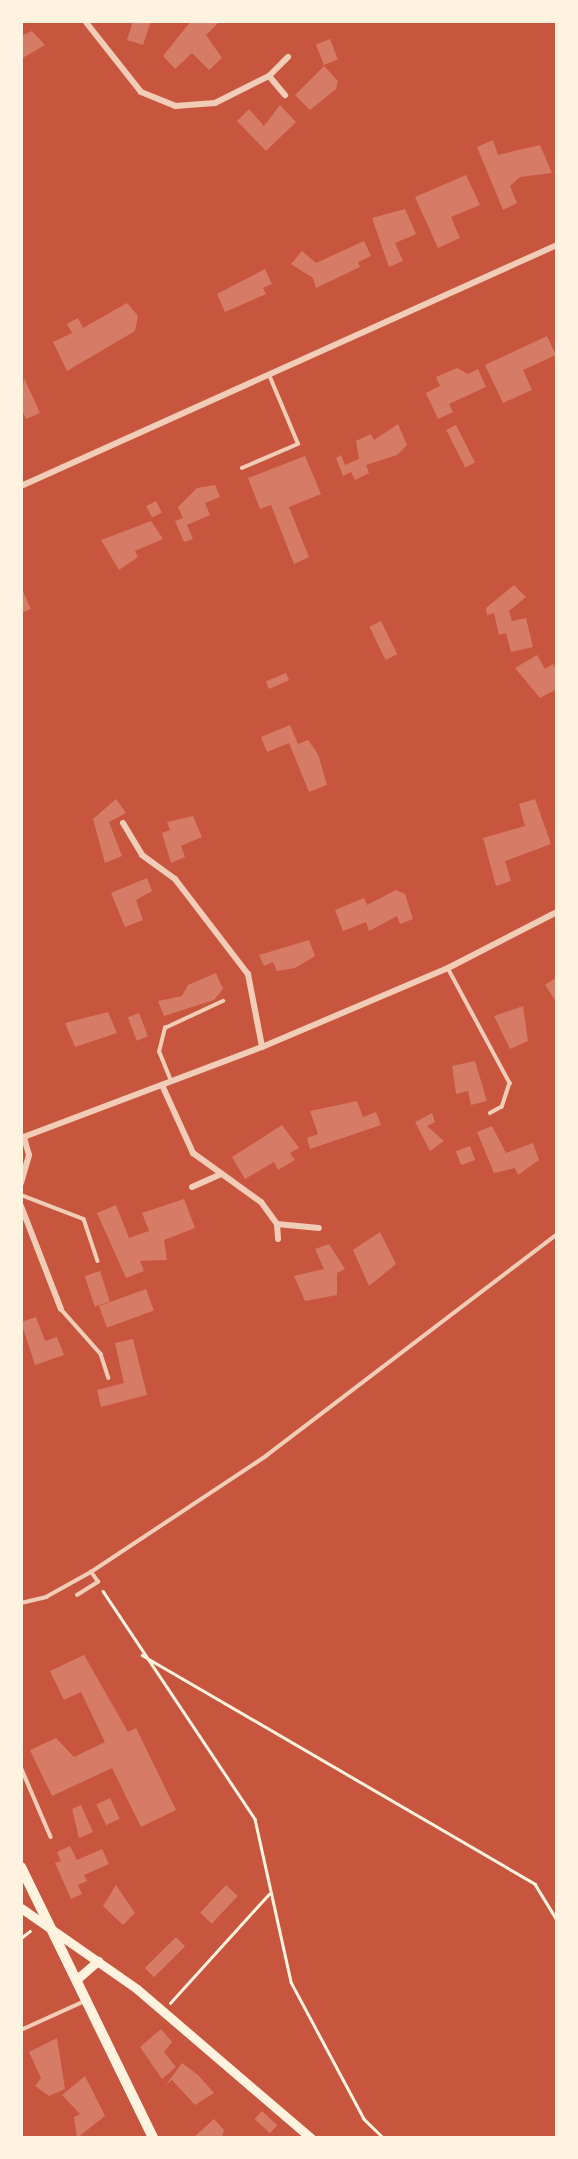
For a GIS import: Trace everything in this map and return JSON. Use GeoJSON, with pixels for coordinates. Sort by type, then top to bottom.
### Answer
{"type":"FeatureCollection","features":[{"type":"Feature","properties":{"kind":"main road"},"geometry":{"type":"LineString","coordinates":[[21,1867],[25,1886],[54,1929],[153,2138]]}},
{"type":"Feature","properties":{"kind":"main road"},"geometry":{"type":"LineString","coordinates":[[21,1908],[54,1929],[163,2011],[310,2138]]}},
{"type":"Feature","properties":{"kind":"main road"},"geometry":{"type":"LineString","coordinates":[[77,1979],[98,1961]]}},
{"type":"Feature","properties":{"kind":"street"},"geometry":{"type":"LineString","coordinates":[[85,21],[141,92],[160,103],[215,103],[269,76],[288,57]]}},
{"type":"Feature","properties":{"kind":"street"},"geometry":{"type":"LineString","coordinates":[[269,76],[285,95]]}},
{"type":"Feature","properties":{"kind":"street"},"geometry":{"type":"LineString","coordinates":[[21,486],[557,245]]}},
{"type":"Feature","properties":{"kind":"street"},"geometry":{"type":"LineString","coordinates":[[123,823],[142,855],[176,878],[248,974],[262,1047]]}},
{"type":"Feature","properties":{"kind":"street"},"geometry":{"type":"LineString","coordinates":[[21,1183],[29,1155],[22,1138],[262,1047],[448,968],[557,912]]}},
{"type":"Feature","properties":{"kind":"street"},"geometry":{"type":"LineString","coordinates":[[162,1085],[187,1144],[221,1174],[249,1191],[277,1224],[278,1239]]}},
{"type":"Feature","properties":{"kind":"street"},"geometry":{"type":"LineString","coordinates":[[192,1187],[221,1174]]}},
{"type":"Feature","properties":{"kind":"street"},"geometry":{"type":"LineString","coordinates":[[21,1206],[61,1309]]}},
{"type":"Feature","properties":{"kind":"street"},"geometry":{"type":"LineString","coordinates":[[277,1224],[319,1228]]}},
{"type":"Feature","properties":{"kind":"lane"},"geometry":{"type":"LineString","coordinates":[[243,468],[298,444],[269,375]]}},
{"type":"Feature","properties":{"kind":"lane"},"geometry":{"type":"LineString","coordinates":[[448,968],[510,1083],[505,1101],[491,1113]]}},
{"type":"Feature","properties":{"kind":"lane"},"geometry":{"type":"LineString","coordinates":[[171,1082],[159,1052],[164,1028],[223,1001]]}},
{"type":"Feature","properties":{"kind":"lane"},"geometry":{"type":"LineString","coordinates":[[21,1195],[85,1219],[98,1261]]}},
{"type":"Feature","properties":{"kind":"lane"},"geometry":{"type":"LineString","coordinates":[[21,1603],[46,1597],[91,1572],[266,1456],[557,1234]]}},
{"type":"Feature","properties":{"kind":"lane"},"geometry":{"type":"LineString","coordinates":[[61,1309],[101,1354],[108,1378]]}},
{"type":"Feature","properties":{"kind":"lane"},"geometry":{"type":"LineString","coordinates":[[77,1595],[98,1582],[91,1572]]}},
{"type":"Feature","properties":{"kind":"lane"},"geometry":{"type":"LineString","coordinates":[[21,1767],[51,1837]]}},
{"type":"Feature","properties":{"kind":"lane"},"geometry":{"type":"LineString","coordinates":[[21,2030],[87,2000]]}},
{"type":"Feature","properties":{"kind":"path"},"geometry":{"type":"LineString","coordinates":[[98,1582],[139,1653],[255,1819],[291,1982],[364,2119],[384,2138]]}},
{"type":"Feature","properties":{"kind":"path"},"geometry":{"type":"LineString","coordinates":[[139,1653],[534,1884],[557,1920]]}},
{"type":"Feature","properties":{"kind":"path"},"geometry":{"type":"LineString","coordinates":[[163,2011],[270,1893]]}},
{"type":"Feature","properties":{"kind":"building"},"geometry":{"type":"Polygon","coordinates":[[[133,21],[151,21],[143,45],[127,40],[133,21]]]}},
{"type":"Feature","properties":{"kind":"building"},"geometry":{"type":"Polygon","coordinates":[[[191,21],[220,21],[206,35],[222,58],[209,70],[192,53],[175,69],[163,56],[191,21]]]}},
{"type":"Feature","properties":{"kind":"building"},"geometry":{"type":"Polygon","coordinates":[[[32,31],[45,45],[21,59],[21,36],[32,31]]]}},
{"type":"Feature","properties":{"kind":"building"},"geometry":{"type":"Polygon","coordinates":[[[330,39],[338,60],[324,65],[316,44],[330,39]]]}},
{"type":"Feature","properties":{"kind":"building"},"geometry":{"type":"Polygon","coordinates":[[[324,66],[338,81],[336,89],[310,110],[295,95],[324,66]]]}},
{"type":"Feature","properties":{"kind":"building"},"geometry":{"type":"Polygon","coordinates":[[[280,105],[296,122],[266,151],[237,121],[249,109],[264,126],[280,105]]]}},
{"type":"Feature","properties":{"kind":"building"},"geometry":{"type":"Polygon","coordinates":[[[493,140],[498,155],[540,145],[552,173],[520,177],[510,186],[517,203],[503,210],[477,147],[493,140]]]}},
{"type":"Feature","properties":{"kind":"building"},"geometry":{"type":"Polygon","coordinates":[[[466,175],[480,205],[451,217],[460,238],[438,248],[415,197],[466,175]]]}},
{"type":"Feature","properties":{"kind":"building"},"geometry":{"type":"Polygon","coordinates":[[[405,209],[416,234],[395,243],[403,261],[389,267],[372,218],[405,209]]]}},
{"type":"Feature","properties":{"kind":"building"},"geometry":{"type":"Polygon","coordinates":[[[364,241],[371,256],[358,262],[360,267],[316,288],[313,278],[291,264],[302,251],[316,263],[364,241]]]}},
{"type":"Feature","properties":{"kind":"building"},"geometry":{"type":"Polygon","coordinates":[[[265,269],[272,284],[263,288],[266,294],[225,312],[217,294],[265,269]]]}},
{"type":"Feature","properties":{"kind":"building"},"geometry":{"type":"Polygon","coordinates":[[[127,303],[138,316],[135,331],[67,371],[53,342],[72,333],[67,324],[78,318],[83,328],[127,303]]]}},
{"type":"Feature","properties":{"kind":"building"},"geometry":{"type":"Polygon","coordinates":[[[547,336],[556,355],[523,370],[532,390],[503,403],[485,365],[547,336]]]}},
{"type":"Feature","properties":{"kind":"building"},"geometry":{"type":"Polygon","coordinates":[[[457,368],[468,374],[478,369],[486,387],[449,404],[453,412],[438,419],[426,393],[440,386],[436,377],[457,368]]]}},
{"type":"Feature","properties":{"kind":"building"},"geometry":{"type":"Polygon","coordinates":[[[24,378],[40,413],[26,419],[21,408],[24,378]]]}},
{"type":"Feature","properties":{"kind":"building"},"geometry":{"type":"Polygon","coordinates":[[[398,424],[407,445],[397,455],[366,465],[369,473],[355,480],[351,472],[343,476],[336,458],[341,455],[345,465],[359,459],[356,441],[371,434],[374,440],[398,424]]]}},
{"type":"Feature","properties":{"kind":"building"},"geometry":{"type":"Polygon","coordinates":[[[456,425],[475,462],[465,467],[446,430],[456,425]]]}},
{"type":"Feature","properties":{"kind":"building"},"geometry":{"type":"Polygon","coordinates":[[[305,456],[321,494],[289,507],[309,557],[294,564],[271,505],[260,509],[248,478],[305,456]]]}},
{"type":"Feature","properties":{"kind":"building"},"geometry":{"type":"Polygon","coordinates":[[[215,485],[220,497],[205,503],[210,515],[187,525],[193,539],[184,542],[175,521],[183,518],[178,507],[197,488],[215,485]]]}},
{"type":"Feature","properties":{"kind":"building"},"geometry":{"type":"Polygon","coordinates":[[[156,501],[162,513],[152,518],[146,506],[156,501]]]}},
{"type":"Feature","properties":{"kind":"building"},"geometry":{"type":"Polygon","coordinates":[[[151,521],[163,539],[135,551],[138,557],[119,570],[101,540],[151,521]]]}},
{"type":"Feature","properties":{"kind":"building"},"geometry":{"type":"Polygon","coordinates":[[[514,585],[526,597],[509,611],[512,621],[526,618],[533,647],[511,652],[506,633],[499,635],[494,613],[487,615],[486,608],[514,585]]]}},
{"type":"Feature","properties":{"kind":"building"},"geometry":{"type":"Polygon","coordinates":[[[21,587],[31,609],[21,613],[21,587]]]}},
{"type":"Feature","properties":{"kind":"building"},"geometry":{"type":"Polygon","coordinates":[[[381,621],[397,654],[386,660],[369,627],[381,621]]]}},
{"type":"Feature","properties":{"kind":"building"},"geometry":{"type":"Polygon","coordinates":[[[537,655],[545,669],[553,664],[557,672],[557,689],[540,698],[515,668],[537,655]]]}},
{"type":"Feature","properties":{"kind":"building"},"geometry":{"type":"Polygon","coordinates":[[[286,673],[289,680],[269,689],[266,682],[286,673]]]}},
{"type":"Feature","properties":{"kind":"building"},"geometry":{"type":"Polygon","coordinates":[[[290,725],[298,744],[308,740],[318,754],[327,785],[309,792],[289,743],[267,752],[261,737],[290,725]]]}},
{"type":"Feature","properties":{"kind":"building"},"geometry":{"type":"Polygon","coordinates":[[[116,799],[126,813],[109,822],[122,856],[105,863],[93,819],[116,799]]]}},
{"type":"Feature","properties":{"kind":"building"},"geometry":{"type":"Polygon","coordinates":[[[535,799],[551,844],[505,861],[511,881],[496,886],[483,838],[525,826],[519,804],[535,799]]]}},
{"type":"Feature","properties":{"kind":"building"},"geometry":{"type":"Polygon","coordinates":[[[193,816],[202,837],[181,846],[185,857],[171,863],[162,833],[170,830],[167,822],[193,816]]]}},
{"type":"Feature","properties":{"kind":"building"},"geometry":{"type":"Polygon","coordinates":[[[147,878],[152,891],[136,900],[143,920],[125,927],[111,893],[147,878]]]}},
{"type":"Feature","properties":{"kind":"building"},"geometry":{"type":"Polygon","coordinates":[[[396,890],[405,894],[413,919],[400,924],[397,916],[369,931],[366,922],[343,931],[335,910],[364,898],[367,905],[396,890]]]}},
{"type":"Feature","properties":{"kind":"building"},"geometry":{"type":"Polygon","coordinates":[[[309,940],[315,956],[295,968],[277,971],[273,962],[264,966],[259,955],[309,940]]]}},
{"type":"Feature","properties":{"kind":"building"},"geometry":{"type":"Polygon","coordinates":[[[216,973],[223,989],[214,1000],[164,1016],[158,1001],[182,996],[188,985],[216,973]]]}},
{"type":"Feature","properties":{"kind":"building"},"geometry":{"type":"Polygon","coordinates":[[[557,977],[557,1003],[545,985],[557,977]]]}},
{"type":"Feature","properties":{"kind":"building"},"geometry":{"type":"Polygon","coordinates":[[[523,1006],[528,1041],[510,1049],[494,1016],[523,1006]]]}},
{"type":"Feature","properties":{"kind":"building"},"geometry":{"type":"Polygon","coordinates":[[[108,1012],[117,1033],[75,1047],[65,1023],[108,1012]]]}},
{"type":"Feature","properties":{"kind":"building"},"geometry":{"type":"Polygon","coordinates":[[[139,1013],[148,1036],[137,1041],[128,1017],[139,1013]]]}},
{"type":"Feature","properties":{"kind":"building"},"geometry":{"type":"Polygon","coordinates":[[[475,1061],[487,1101],[471,1105],[468,1091],[456,1094],[452,1066],[475,1061]]]}},
{"type":"Feature","properties":{"kind":"building"},"geometry":{"type":"Polygon","coordinates":[[[357,1101],[363,1117],[376,1112],[381,1125],[310,1149],[307,1138],[318,1134],[310,1111],[357,1101]]]}},
{"type":"Feature","properties":{"kind":"building"},"geometry":{"type":"Polygon","coordinates":[[[432,1113],[435,1122],[427,1126],[444,1141],[430,1151],[415,1122],[432,1113]]]}},
{"type":"Feature","properties":{"kind":"building"},"geometry":{"type":"Polygon","coordinates":[[[282,1125],[299,1148],[290,1153],[295,1160],[278,1170],[274,1162],[245,1179],[232,1157],[282,1125]]]}},
{"type":"Feature","properties":{"kind":"building"},"geometry":{"type":"Polygon","coordinates":[[[492,1126],[506,1153],[533,1143],[539,1160],[518,1175],[515,1168],[494,1173],[477,1132],[492,1126]]]}},
{"type":"Feature","properties":{"kind":"building"},"geometry":{"type":"Polygon","coordinates":[[[470,1146],[475,1160],[461,1165],[456,1151],[470,1146]]]}},
{"type":"Feature","properties":{"kind":"building"},"geometry":{"type":"Polygon","coordinates":[[[184,1199],[195,1228],[164,1240],[167,1260],[140,1261],[144,1271],[126,1278],[97,1213],[116,1205],[129,1238],[149,1231],[142,1213],[184,1199]]]}},
{"type":"Feature","properties":{"kind":"building"},"geometry":{"type":"Polygon","coordinates":[[[380,1232],[396,1264],[369,1286],[353,1250],[380,1232]]]}},
{"type":"Feature","properties":{"kind":"building"},"geometry":{"type":"Polygon","coordinates":[[[329,1244],[345,1269],[337,1273],[337,1295],[305,1301],[294,1276],[324,1269],[315,1249],[329,1244]]]}},
{"type":"Feature","properties":{"kind":"building"},"geometry":{"type":"Polygon","coordinates":[[[100,1271],[110,1301],[95,1306],[85,1276],[100,1271]]]}},
{"type":"Feature","properties":{"kind":"building"},"geometry":{"type":"Polygon","coordinates":[[[146,1289],[154,1311],[107,1328],[99,1306],[146,1289]]]}},
{"type":"Feature","properties":{"kind":"building"},"geometry":{"type":"Polygon","coordinates":[[[36,1317],[45,1341],[57,1337],[64,1355],[35,1365],[21,1322],[36,1317]]]}},
{"type":"Feature","properties":{"kind":"building"},"geometry":{"type":"Polygon","coordinates":[[[133,1339],[147,1395],[101,1407],[97,1390],[124,1383],[115,1343],[133,1339]]]}},
{"type":"Feature","properties":{"kind":"building"},"geometry":{"type":"Polygon","coordinates":[[[84,1655],[128,1732],[136,1728],[176,1810],[141,1827],[112,1768],[52,1796],[30,1750],[56,1738],[74,1757],[105,1742],[81,1692],[64,1700],[50,1671],[84,1655]]]}},
{"type":"Feature","properties":{"kind":"building"},"geometry":{"type":"Polygon","coordinates":[[[110,1798],[120,1819],[106,1825],[96,1804],[110,1798]]]}},
{"type":"Feature","properties":{"kind":"building"},"geometry":{"type":"Polygon","coordinates":[[[81,1805],[93,1832],[79,1838],[72,1809],[81,1805]]]}},
{"type":"Feature","properties":{"kind":"building"},"geometry":{"type":"Polygon","coordinates":[[[70,1846],[77,1860],[102,1849],[109,1864],[84,1875],[87,1881],[78,1885],[82,1894],[71,1899],[55,1863],[61,1861],[57,1852],[70,1846]]]}},
{"type":"Feature","properties":{"kind":"building"},"geometry":{"type":"Polygon","coordinates":[[[116,1885],[135,1913],[123,1925],[103,1906],[116,1885]]]}},
{"type":"Feature","properties":{"kind":"building"},"geometry":{"type":"Polygon","coordinates":[[[226,1885],[238,1896],[212,1924],[200,1913],[226,1885]]]}},
{"type":"Feature","properties":{"kind":"building"},"geometry":{"type":"Polygon","coordinates":[[[176,1937],[185,1946],[154,1977],[145,1968],[176,1937]]]}},
{"type":"Feature","properties":{"kind":"building"},"geometry":{"type":"Polygon","coordinates":[[[161,2029],[172,2042],[164,2052],[176,2067],[162,2079],[140,2047],[161,2029]]]}},
{"type":"Feature","properties":{"kind":"building"},"geometry":{"type":"Polygon","coordinates":[[[57,2038],[65,2089],[49,2096],[35,2086],[41,2078],[29,2052],[57,2038]]]}},
{"type":"Feature","properties":{"kind":"building"},"geometry":{"type":"Polygon","coordinates":[[[182,2063],[198,2075],[214,2093],[195,2105],[172,2080],[166,2085],[182,2063]]]}},
{"type":"Feature","properties":{"kind":"building"},"geometry":{"type":"Polygon","coordinates":[[[85,2076],[105,2116],[77,2138],[74,2117],[80,2114],[62,2095],[85,2076]]]}},
{"type":"Feature","properties":{"kind":"building"},"geometry":{"type":"Polygon","coordinates":[[[262,2111],[277,2125],[270,2133],[254,2119],[262,2111]]]}},
{"type":"Feature","properties":{"kind":"building"},"geometry":{"type":"Polygon","coordinates":[[[214,2119],[224,2130],[222,2138],[193,2138],[214,2119]]]}}]}
